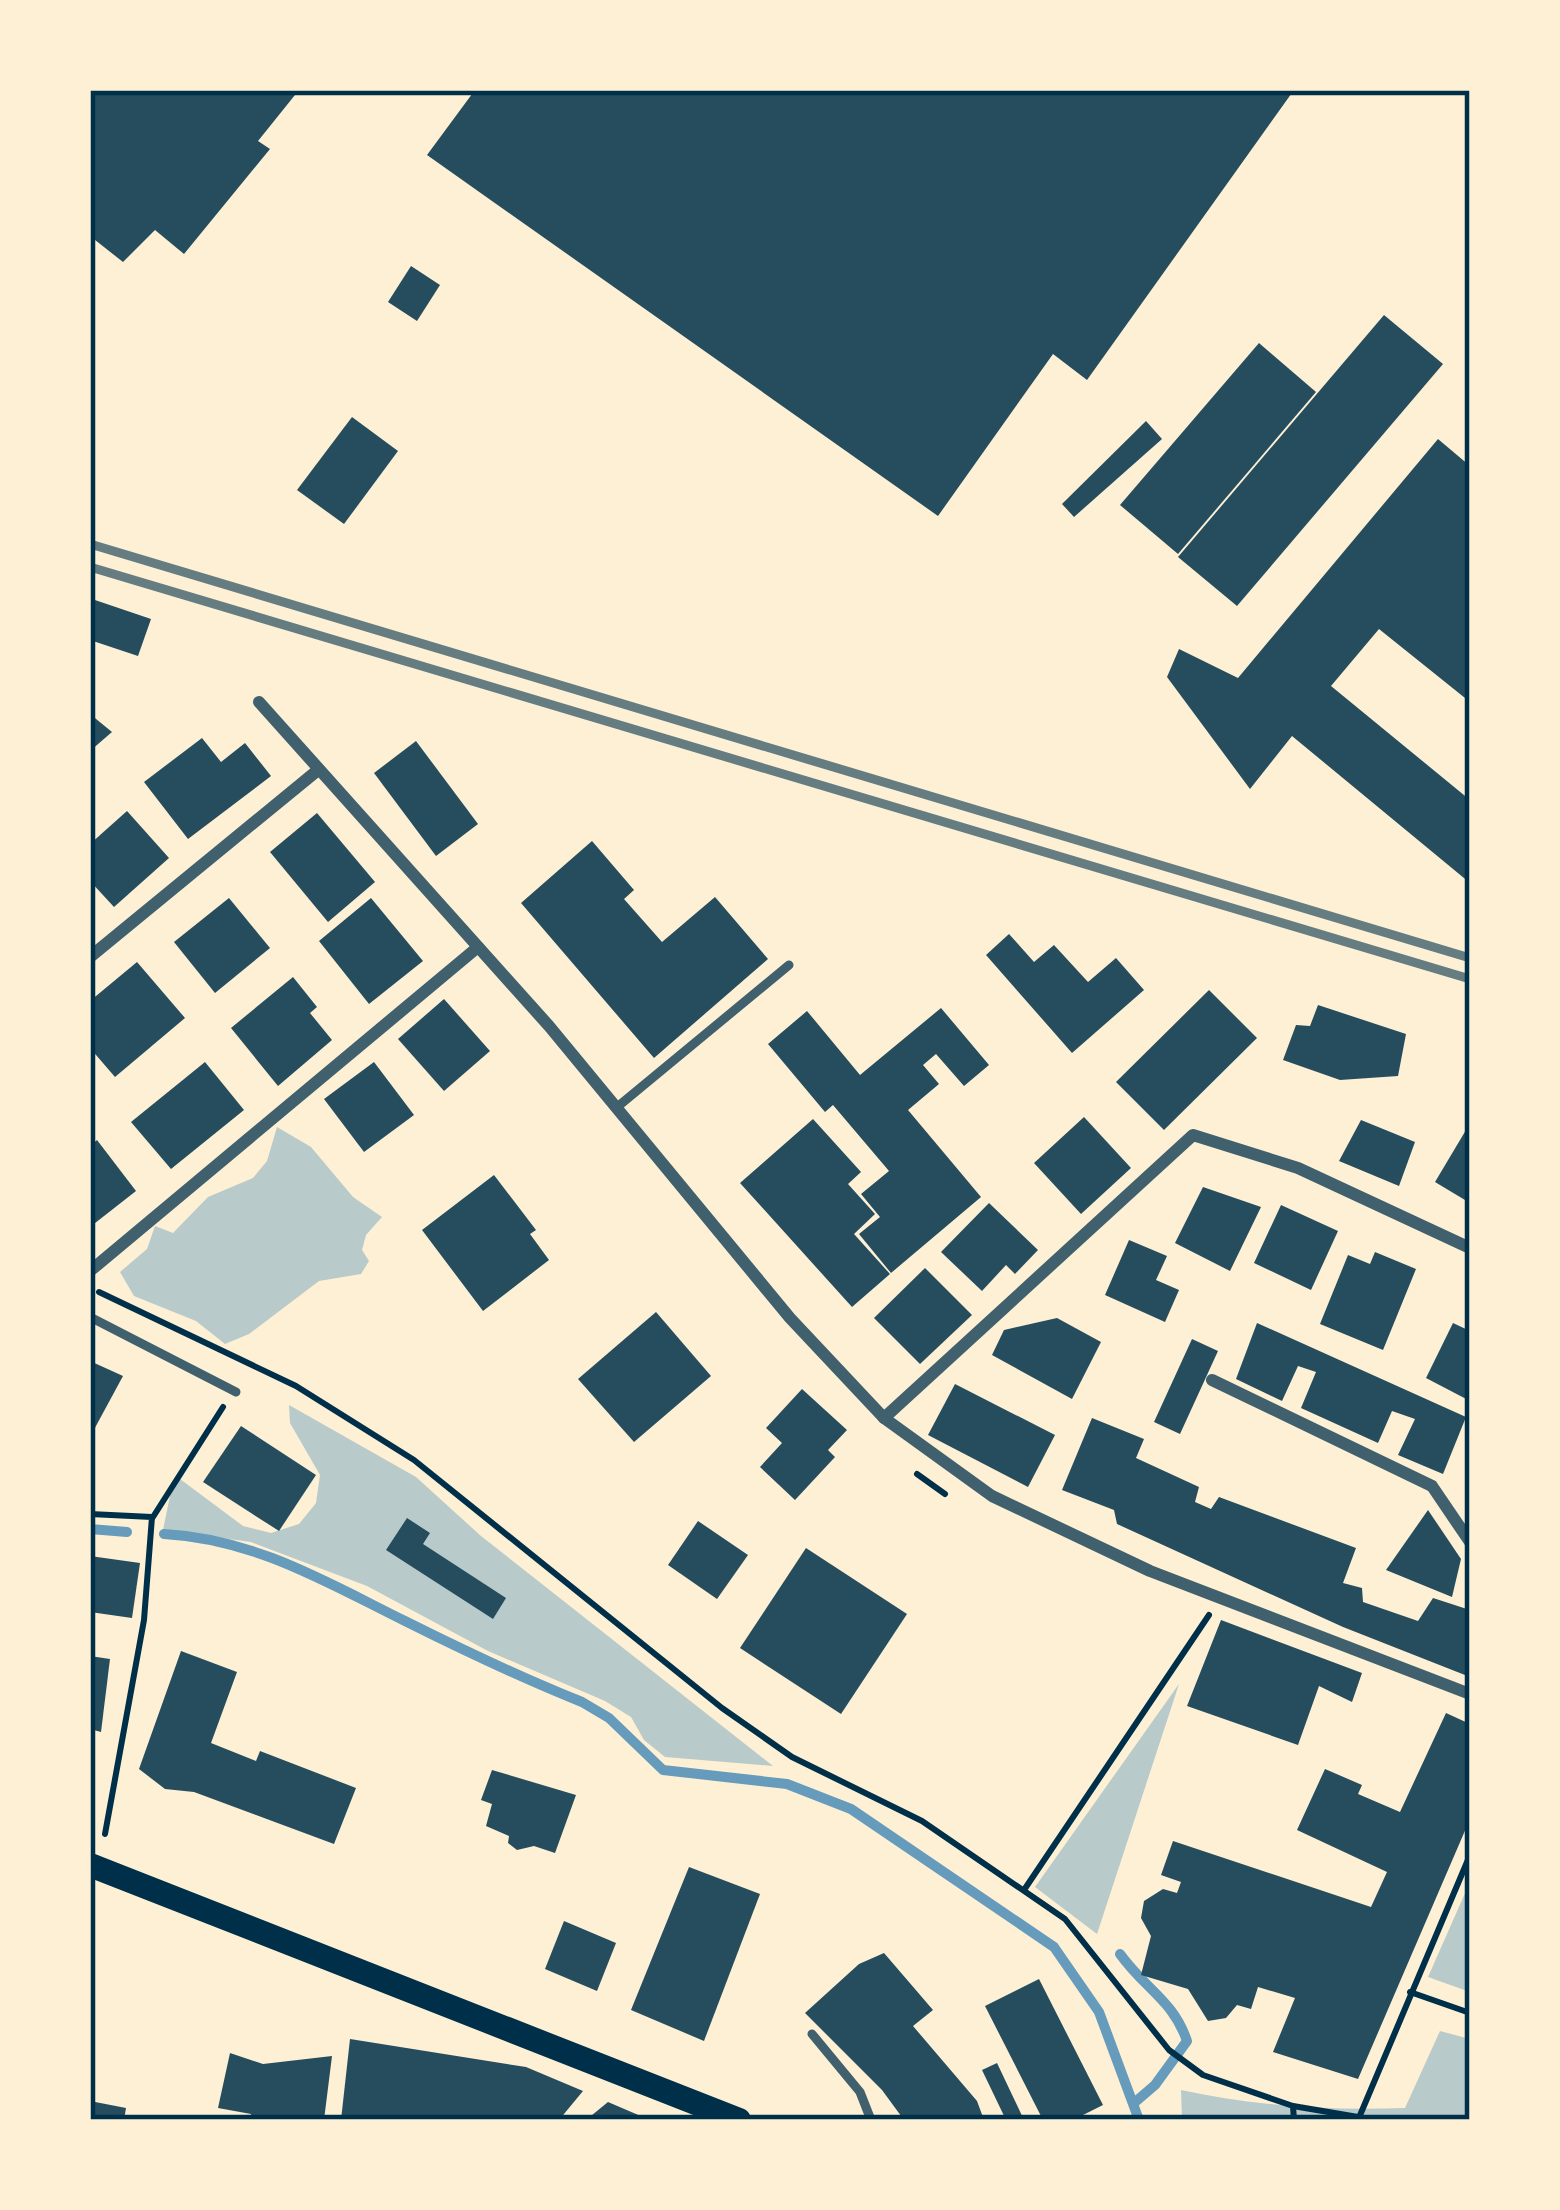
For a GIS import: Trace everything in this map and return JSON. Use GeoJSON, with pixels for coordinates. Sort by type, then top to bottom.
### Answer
{"type":"FeatureCollection","features":[{"type":"Feature","properties":{"kind":"main road"},"geometry":{"type":"LineString","coordinates":[[90,1865],[739,2120]]}},
{"type":"Feature","properties":{"kind":"street"},"geometry":{"type":"LineString","coordinates":[[259,702],[478,946],[790,1318],[884,1418],[992,1496],[1110,1553],[1470,1694]]}},
{"type":"Feature","properties":{"kind":"street"},"geometry":{"type":"LineString","coordinates":[[90,936],[95,953],[318,770]]}},
{"type":"Feature","properties":{"kind":"street"},"geometry":{"type":"LineString","coordinates":[[90,1270],[478,946]]}},
{"type":"Feature","properties":{"kind":"street"},"geometry":{"type":"LineString","coordinates":[[884,1418],[1193,1135],[1298,1168],[1470,1248]]}},
{"type":"Feature","properties":{"kind":"street"},"geometry":{"type":"LineString","coordinates":[[1212,1379],[1432,1486],[1470,1542]]}},
{"type":"Feature","properties":{"kind":"lane"},"geometry":{"type":"LineString","coordinates":[[616,1108],[789,964]]}},
{"type":"Feature","properties":{"kind":"lane"},"geometry":{"type":"LineString","coordinates":[[90,1317],[236,1392]]}},
{"type":"Feature","properties":{"kind":"lane"},"geometry":{"type":"LineString","coordinates":[[812,2034],[860,2092],[871,2120]]}},
{"type":"Feature","properties":{"kind":"path"},"geometry":{"type":"LineString","coordinates":[[90,1288],[255,1367],[414,1460],[722,1708],[792,1757],[922,1821],[1065,1918],[1168,2050],[1203,2075],[1294,2106],[1358,2119],[1470,1855]]}},
{"type":"Feature","properties":{"kind":"path"},"geometry":{"type":"LineString","coordinates":[[105,1834],[144,1620],[152,1517],[203,1432],[255,1367]]}},
{"type":"Feature","properties":{"kind":"path"},"geometry":{"type":"LineString","coordinates":[[90,1514],[152,1517]]}},
{"type":"Feature","properties":{"kind":"path"},"geometry":{"type":"LineString","coordinates":[[1024,1890],[1212,1612]]}},
{"type":"Feature","properties":{"kind":"path"},"geometry":{"type":"LineString","coordinates":[[1410,1992],[1470,2013]]}},
{"type":"Feature","properties":{"kind":"path"},"geometry":{"type":"LineString","coordinates":[[1294,2106],[1294,2120]]}},
{"type":"Feature","properties":{"kind":"path"},"geometry":{"type":"LineString","coordinates":[[1390,2120],[1427,2120]]}},
{"type":"Feature","properties":{"kind":"shaded area"},"geometry":{"type":"Polygon","coordinates":[[[277,1127],[311,1147],[353,1197],[382,1217],[366,1235],[362,1250],[369,1261],[361,1274],[319,1281],[249,1334],[225,1344],[196,1321],[134,1296],[120,1272],[147,1249],[155,1226],[173,1233],[208,1197],[253,1178],[267,1161],[277,1127]]]}},
{"type":"Feature","properties":{"kind":"shaded area"},"geometry":{"type":"Polygon","coordinates":[[[289,1405],[416,1477],[481,1536],[773,1766],[665,1757],[644,1740],[631,1717],[605,1701],[488,1651],[367,1586],[251,1542],[163,1530],[171,1491],[180,1479],[243,1526],[271,1533],[299,1524],[316,1503],[320,1475],[290,1423],[289,1405]]]}},
{"type":"Feature","properties":{"kind":"shaded area"},"geometry":{"type":"Polygon","coordinates":[[[1179,1684],[1097,1934],[1035,1887],[1179,1684]]]}},
{"type":"Feature","properties":{"kind":"shaded area"},"geometry":{"type":"Polygon","coordinates":[[[1470,1882],[1470,1992],[1428,1977],[1470,1882]]]}},
{"type":"Feature","properties":{"kind":"shaded area"},"geometry":{"type":"Polygon","coordinates":[[[1440,2031],[1470,2039],[1470,2120],[1182,2120],[1181,2090],[1292,2106],[1405,2108],[1440,2031]]]}},
{"type":"Feature","properties":{"kind":"building"},"geometry":{"type":"Polygon","coordinates":[[[90,90],[299,90],[258,141],[270,149],[184,254],[155,230],[123,262],[90,236],[90,90]]]}},
{"type":"Feature","properties":{"kind":"building"},"geometry":{"type":"Polygon","coordinates":[[[475,90],[1294,90],[1087,380],[1053,354],[938,516],[427,155],[475,90]]]}},
{"type":"Feature","properties":{"kind":"building"},"geometry":{"type":"Polygon","coordinates":[[[411,266],[440,285],[417,321],[388,302],[411,266]]]}},
{"type":"Feature","properties":{"kind":"building"},"geometry":{"type":"Polygon","coordinates":[[[1384,315],[1443,364],[1237,606],[1178,557],[1384,315]]]}},
{"type":"Feature","properties":{"kind":"building"},"geometry":{"type":"Polygon","coordinates":[[[1259,343],[1316,392],[1178,554],[1120,505],[1259,343]]]}},
{"type":"Feature","properties":{"kind":"building"},"geometry":{"type":"Polygon","coordinates":[[[352,417],[398,451],[344,524],[297,490],[352,417]]]}},
{"type":"Feature","properties":{"kind":"building"},"geometry":{"type":"Polygon","coordinates":[[[1146,421],[1162,439],[1074,517],[1062,504],[1146,421]]]}},
{"type":"Feature","properties":{"kind":"building"},"geometry":{"type":"Polygon","coordinates":[[[1438,439],[1470,466],[1470,702],[1379,629],[1331,686],[1470,800],[1470,883],[1292,736],[1250,789],[1167,677],[1179,649],[1238,678],[1438,439]]]}},
{"type":"Feature","properties":{"kind":"building"},"geometry":{"type":"Polygon","coordinates":[[[92,599],[151,619],[138,656],[90,640],[92,599]]]}},
{"type":"Feature","properties":{"kind":"building"},"geometry":{"type":"Polygon","coordinates":[[[90,714],[112,732],[90,751],[90,714]]]}},
{"type":"Feature","properties":{"kind":"building"},"geometry":{"type":"Polygon","coordinates":[[[202,738],[221,762],[245,743],[271,776],[188,839],[144,782],[202,738]]]}},
{"type":"Feature","properties":{"kind":"building"},"geometry":{"type":"Polygon","coordinates":[[[416,741],[478,824],[436,856],[374,773],[416,741]]]}},
{"type":"Feature","properties":{"kind":"building"},"geometry":{"type":"Polygon","coordinates":[[[127,811],[169,858],[114,907],[90,881],[90,844],[127,811]]]}},
{"type":"Feature","properties":{"kind":"building"},"geometry":{"type":"Polygon","coordinates":[[[317,813],[375,882],[328,922],[270,852],[317,813]]]}},
{"type":"Feature","properties":{"kind":"building"},"geometry":{"type":"Polygon","coordinates":[[[592,841],[634,890],[624,899],[662,942],[715,897],[768,959],[654,1058],[521,903],[592,841]]]}},
{"type":"Feature","properties":{"kind":"building"},"geometry":{"type":"Polygon","coordinates":[[[229,898],[270,948],[215,993],[174,942],[229,898]]]}},
{"type":"Feature","properties":{"kind":"building"},"geometry":{"type":"Polygon","coordinates":[[[371,898],[423,961],[369,1004],[319,941],[371,898]]]}},
{"type":"Feature","properties":{"kind":"building"},"geometry":{"type":"Polygon","coordinates":[[[1009,934],[1034,962],[1054,945],[1088,982],[1116,958],[1144,990],[1072,1053],[986,955],[1009,934]]]}},
{"type":"Feature","properties":{"kind":"building"},"geometry":{"type":"Polygon","coordinates":[[[137,962],[185,1018],[115,1077],[90,1048],[90,1001],[137,962]]]}},
{"type":"Feature","properties":{"kind":"building"},"geometry":{"type":"Polygon","coordinates":[[[293,977],[317,1007],[310,1013],[332,1040],[278,1086],[231,1028],[293,977]]]}},
{"type":"Feature","properties":{"kind":"building"},"geometry":{"type":"Polygon","coordinates":[[[1209,990],[1257,1038],[1164,1130],[1116,1082],[1209,990]]]}},
{"type":"Feature","properties":{"kind":"building"},"geometry":{"type":"Polygon","coordinates":[[[444,999],[490,1051],[444,1091],[398,1039],[444,999]]]}},
{"type":"Feature","properties":{"kind":"building"},"geometry":{"type":"Polygon","coordinates":[[[1318,1005],[1406,1034],[1398,1076],[1340,1080],[1283,1060],[1296,1025],[1310,1026],[1318,1005]]]}},
{"type":"Feature","properties":{"kind":"building"},"geometry":{"type":"Polygon","coordinates":[[[941,1008],[989,1065],[964,1086],[936,1054],[923,1065],[939,1084],[908,1110],[981,1197],[891,1273],[859,1234],[880,1217],[861,1194],[889,1171],[833,1105],[825,1112],[768,1044],[807,1011],[860,1075],[941,1008]]]}},
{"type":"Feature","properties":{"kind":"building"},"geometry":{"type":"Polygon","coordinates":[[[205,1062],[244,1110],[171,1169],[131,1122],[205,1062]]]}},
{"type":"Feature","properties":{"kind":"building"},"geometry":{"type":"Polygon","coordinates":[[[374,1062],[414,1115],[364,1152],[324,1099],[374,1062]]]}},
{"type":"Feature","properties":{"kind":"building"},"geometry":{"type":"Polygon","coordinates":[[[1084,1117],[1131,1168],[1081,1214],[1034,1163],[1084,1117]]]}},
{"type":"Feature","properties":{"kind":"building"},"geometry":{"type":"Polygon","coordinates":[[[813,1119],[861,1172],[848,1184],[875,1214],[854,1234],[890,1274],[852,1307],[740,1183],[813,1119]]]}},
{"type":"Feature","properties":{"kind":"building"},"geometry":{"type":"Polygon","coordinates":[[[1361,1120],[1415,1142],[1399,1186],[1339,1161],[1361,1120]]]}},
{"type":"Feature","properties":{"kind":"building"},"geometry":{"type":"Polygon","coordinates":[[[1466,1130],[1470,1132],[1470,1203],[1435,1182],[1466,1130]]]}},
{"type":"Feature","properties":{"kind":"building"},"geometry":{"type":"Polygon","coordinates":[[[97,1140],[136,1191],[90,1227],[90,1146],[97,1140]]]}},
{"type":"Feature","properties":{"kind":"building"},"geometry":{"type":"Polygon","coordinates":[[[494,1175],[536,1230],[530,1234],[549,1260],[483,1311],[422,1230],[494,1175]]]}},
{"type":"Feature","properties":{"kind":"building"},"geometry":{"type":"Polygon","coordinates":[[[1203,1187],[1261,1207],[1230,1271],[1175,1243],[1203,1187]]]}},
{"type":"Feature","properties":{"kind":"building"},"geometry":{"type":"Polygon","coordinates":[[[989,1203],[1038,1250],[1015,1274],[1006,1265],[982,1291],[941,1252],[989,1203]]]}},
{"type":"Feature","properties":{"kind":"building"},"geometry":{"type":"Polygon","coordinates":[[[1281,1205],[1338,1231],[1311,1290],[1254,1263],[1281,1205]]]}},
{"type":"Feature","properties":{"kind":"building"},"geometry":{"type":"Polygon","coordinates":[[[1129,1240],[1167,1256],[1156,1280],[1179,1290],[1165,1322],[1105,1295],[1129,1240]]]}},
{"type":"Feature","properties":{"kind":"building"},"geometry":{"type":"Polygon","coordinates":[[[1375,1252],[1416,1269],[1383,1350],[1320,1324],[1348,1255],[1370,1264],[1375,1252]]]}},
{"type":"Feature","properties":{"kind":"building"},"geometry":{"type":"Polygon","coordinates":[[[925,1268],[972,1315],[920,1364],[874,1318],[925,1268]]]}},
{"type":"Feature","properties":{"kind":"building"},"geometry":{"type":"Polygon","coordinates":[[[656,1312],[711,1376],[634,1442],[578,1379],[656,1312]]]}},
{"type":"Feature","properties":{"kind":"building"},"geometry":{"type":"Polygon","coordinates":[[[1057,1318],[1101,1342],[1072,1399],[992,1355],[1004,1330],[1057,1318]]]}},
{"type":"Feature","properties":{"kind":"building"},"geometry":{"type":"Polygon","coordinates":[[[1257,1323],[1466,1417],[1443,1474],[1398,1455],[1415,1419],[1392,1411],[1378,1443],[1301,1408],[1316,1372],[1298,1366],[1282,1401],[1236,1379],[1257,1323]]]}},
{"type":"Feature","properties":{"kind":"building"},"geometry":{"type":"Polygon","coordinates":[[[1453,1323],[1470,1331],[1470,1401],[1426,1378],[1453,1323]]]}},
{"type":"Feature","properties":{"kind":"building"},"geometry":{"type":"Polygon","coordinates":[[[1192,1339],[1218,1351],[1180,1434],[1154,1422],[1192,1339]]]}},
{"type":"Feature","properties":{"kind":"building"},"geometry":{"type":"Polygon","coordinates":[[[90,1361],[123,1376],[90,1437],[90,1361]]]}},
{"type":"Feature","properties":{"kind":"building"},"geometry":{"type":"Polygon","coordinates":[[[955,1384],[1055,1435],[1028,1487],[928,1435],[955,1384]]]}},
{"type":"Feature","properties":{"kind":"building"},"geometry":{"type":"Polygon","coordinates":[[[802,1389],[847,1430],[828,1450],[835,1457],[795,1500],[760,1467],[782,1443],[766,1428],[802,1389]]]}},
{"type":"Feature","properties":{"kind":"building"},"geometry":{"type":"Polygon","coordinates":[[[1092,1418],[1144,1439],[1136,1458],[1199,1487],[1195,1502],[1211,1509],[1219,1497],[1356,1548],[1343,1583],[1362,1588],[1363,1602],[1418,1621],[1433,1598],[1470,1610],[1465,1624],[1470,1626],[1470,1677],[1343,1627],[1117,1524],[1114,1510],[1062,1490],[1092,1418]]]}},
{"type":"Feature","properties":{"kind":"building"},"geometry":{"type":"Polygon","coordinates":[[[241,1426],[316,1475],[279,1531],[203,1482],[241,1426]]]}},
{"type":"Feature","properties":{"kind":"building"},"geometry":{"type":"Polygon","coordinates":[[[1428,1510],[1461,1559],[1452,1597],[1386,1570],[1428,1510]]]}},
{"type":"Feature","properties":{"kind":"building"},"geometry":{"type":"Polygon","coordinates":[[[407,1518],[430,1533],[423,1544],[506,1598],[493,1619],[386,1550],[407,1518]]]}},
{"type":"Feature","properties":{"kind":"building"},"geometry":{"type":"Polygon","coordinates":[[[698,1521],[748,1555],[717,1599],[668,1565],[698,1521]]]}},
{"type":"Feature","properties":{"kind":"building"},"geometry":{"type":"Polygon","coordinates":[[[806,1548],[907,1614],[841,1714],[740,1648],[806,1548]]]}},
{"type":"Feature","properties":{"kind":"building"},"geometry":{"type":"Polygon","coordinates":[[[90,1556],[140,1563],[132,1618],[90,1612],[90,1556]]]}},
{"type":"Feature","properties":{"kind":"building"},"geometry":{"type":"Polygon","coordinates":[[[1221,1620],[1362,1673],[1352,1702],[1319,1686],[1298,1745],[1187,1706],[1221,1620]]]}},
{"type":"Feature","properties":{"kind":"building"},"geometry":{"type":"Polygon","coordinates":[[[181,1651],[237,1672],[211,1743],[256,1761],[260,1751],[356,1788],[334,1844],[194,1792],[165,1789],[139,1769],[181,1651]]]}},
{"type":"Feature","properties":{"kind":"building"},"geometry":{"type":"Polygon","coordinates":[[[90,1656],[110,1659],[101,1732],[90,1729],[90,1656]]]}},
{"type":"Feature","properties":{"kind":"building"},"geometry":{"type":"Polygon","coordinates":[[[1446,1713],[1470,1724],[1470,1819],[1358,2079],[1273,2052],[1295,1998],[1258,1987],[1251,2009],[1237,2005],[1226,2018],[1208,2021],[1188,1989],[1141,1975],[1151,1936],[1141,1918],[1144,1901],[1163,1889],[1177,1893],[1181,1882],[1161,1875],[1173,1841],[1371,1907],[1387,1872],[1297,1830],[1325,1769],[1362,1785],[1358,1794],[1400,1812],[1446,1713]]]}},
{"type":"Feature","properties":{"kind":"building"},"geometry":{"type":"Polygon","coordinates":[[[492,1770],[576,1795],[555,1853],[534,1846],[517,1850],[508,1843],[509,1836],[486,1826],[492,1804],[481,1800],[492,1770]]]}},
{"type":"Feature","properties":{"kind":"building"},"geometry":{"type":"Polygon","coordinates":[[[689,1867],[760,1894],[704,2041],[631,2010],[689,1867]]]}},
{"type":"Feature","properties":{"kind":"building"},"geometry":{"type":"Polygon","coordinates":[[[564,1921],[616,1943],[597,1991],[545,1969],[564,1921]]]}},
{"type":"Feature","properties":{"kind":"building"},"geometry":{"type":"Polygon","coordinates":[[[884,1953],[933,2010],[913,2026],[977,2101],[984,2120],[904,2120],[882,2090],[805,2013],[859,1964],[884,1953]]]}},
{"type":"Feature","properties":{"kind":"building"},"geometry":{"type":"Polygon","coordinates":[[[1039,1979],[1103,2105],[1073,2120],[1043,2120],[985,2006],[1039,1979]]]}},
{"type":"Feature","properties":{"kind":"building"},"geometry":{"type":"Polygon","coordinates":[[[350,2039],[526,2067],[583,2091],[559,2120],[341,2120],[350,2039]]]}},
{"type":"Feature","properties":{"kind":"building"},"geometry":{"type":"Polygon","coordinates":[[[230,2053],[263,2064],[332,2056],[324,2120],[250,2120],[251,2114],[218,2108],[230,2053]]]}},
{"type":"Feature","properties":{"kind":"building"},"geometry":{"type":"Polygon","coordinates":[[[997,2063],[1024,2120],[1006,2120],[982,2070],[997,2063]]]}},
{"type":"Feature","properties":{"kind":"building"},"geometry":{"type":"Polygon","coordinates":[[[90,2101],[126,2108],[124,2120],[90,2120],[90,2101]]]}},
{"type":"Feature","properties":{"kind":"building"},"geometry":{"type":"Polygon","coordinates":[[[608,2102],[650,2120],[586,2120],[608,2102]]]}},
{"type":"Feature","properties":{"kind":"waterway"},"geometry":{"type":"LineString","coordinates":[[90,1529],[127,1532]]}},
{"type":"Feature","properties":{"kind":"waterway"},"geometry":{"type":"LineString","coordinates":[[164,1534],[229,1544],[289,1565],[582,1702],[609,1718],[663,1770],[787,1784],[851,1809],[1054,1947],[1099,2012],[1139,2120]]}},
{"type":"Feature","properties":{"kind":"waterway"},"geometry":{"type":"LineString","coordinates":[[1120,1954],[1167,2005],[1187,2041],[1155,2085],[1134,2103]]}},
{"type":"Feature","properties":{"kind":"railway"},"geometry":{"type":"LineString","coordinates":[[90,544],[1470,958]]}},
{"type":"Feature","properties":{"kind":"railway"},"geometry":{"type":"LineString","coordinates":[[90,567],[1470,979]]}}]}
